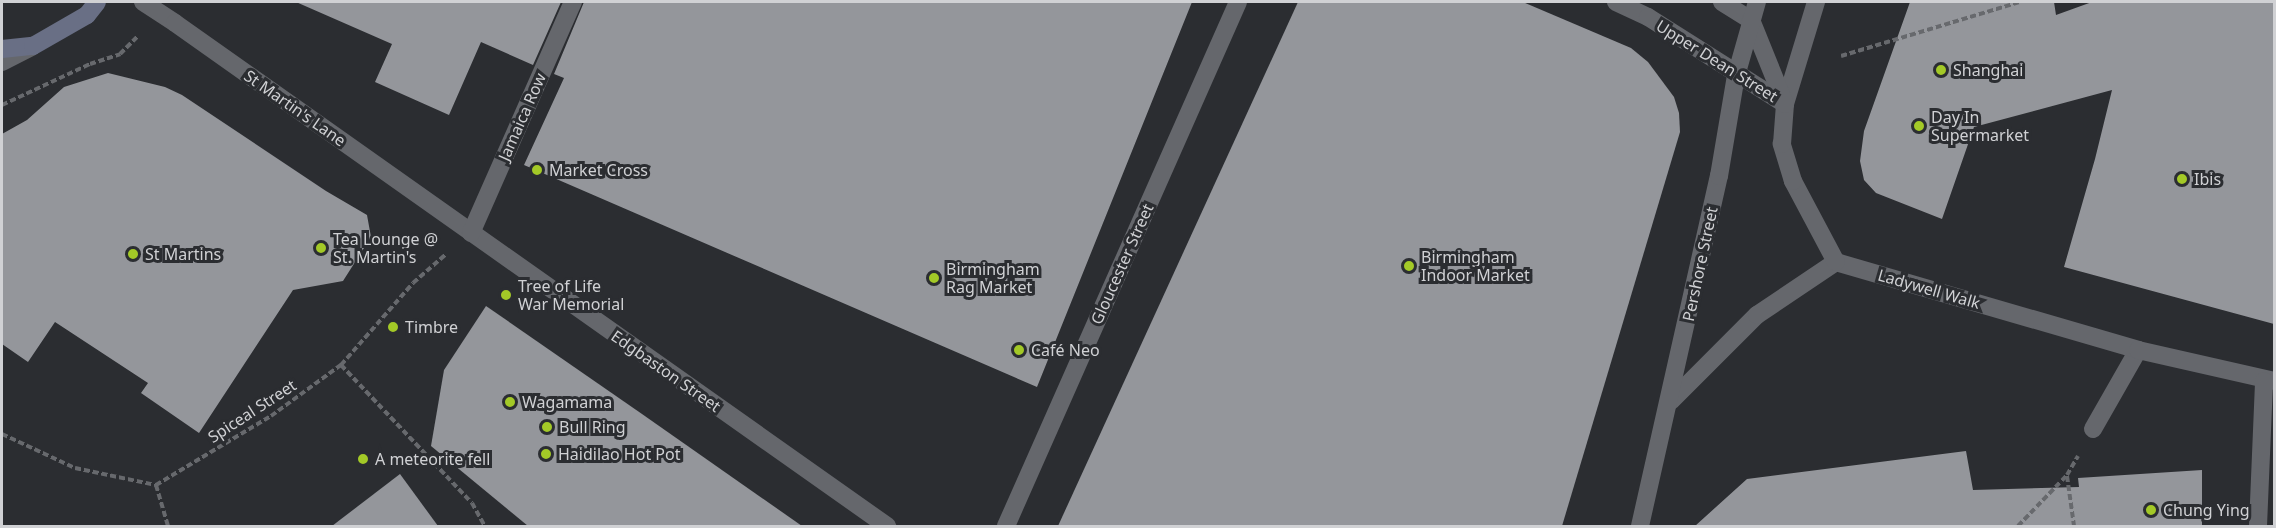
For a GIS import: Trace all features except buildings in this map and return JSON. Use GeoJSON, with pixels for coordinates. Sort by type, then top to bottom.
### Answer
{"type":"FeatureCollection","features":[{"type":"Feature","properties":{"kind":"main road"},"geometry":{"type":"LineString","coordinates":[[2,49],[33,46],[87,15],[98,2]]}},
{"type":"Feature","properties":{"kind":"street","name":"St Martin's Lane"},"geometry":{"type":"LineString","coordinates":[[143,2],[446,215]]}},
{"type":"Feature","properties":{"kind":"street","name":"Jamaica Row"},"geometry":{"type":"LineString","coordinates":[[471,233],[573,2]]}},
{"type":"Feature","properties":{"kind":"street","name":"Gloucester Street"},"geometry":{"type":"LineString","coordinates":[[1006,526],[1238,2]]}},
{"type":"Feature","properties":{"kind":"street","name":"Upper Dean Street"},"geometry":{"type":"LineString","coordinates":[[1616,2],[1648,17],[1736,76],[1785,105]]}},
{"type":"Feature","properties":{"kind":"street"},"geometry":{"type":"LineString","coordinates":[[1722,2],[1751,20],[1785,105]]}},
{"type":"Feature","properties":{"kind":"street","name":"Pershore Street"},"geometry":{"type":"LineString","coordinates":[[1641,526],[1671,401],[1719,176],[1736,76],[1757,2]]}},
{"type":"Feature","properties":{"kind":"street"},"geometry":{"type":"LineString","coordinates":[[1671,401],[1757,315],[1836,262],[1793,181],[1782,144],[1785,105],[1816,2]]}},
{"type":"Feature","properties":{"kind":"street"},"geometry":{"type":"LineString","coordinates":[[2,62],[33,46]]}},
{"type":"Feature","properties":{"kind":"street","name":"Edgbaston Street"},"geometry":{"type":"LineString","coordinates":[[446,215],[887,526]]}},
{"type":"Feature","properties":{"kind":"street","name":"Ladywell Walk"},"geometry":{"type":"LineString","coordinates":[[1836,262],[2138,350],[2269,381]]}},
{"type":"Feature","properties":{"kind":"street"},"geometry":{"type":"LineString","coordinates":[[2093,429],[2138,350]]}},
{"type":"Feature","properties":{"kind":"street"},"geometry":{"type":"LineString","coordinates":[[2258,526],[2269,381]]}},
{"type":"Feature","properties":{"kind":"path"},"geometry":{"type":"LineString","coordinates":[[1841,56],[2020,2]]}},
{"type":"Feature","properties":{"kind":"path"},"geometry":{"type":"LineString","coordinates":[[2,105],[90,64],[120,54],[168,19]]}},
{"type":"Feature","properties":{"kind":"path","name":"Spiceal Street"},"geometry":{"type":"LineString","coordinates":[[156,485],[272,416],[341,365],[413,283],[471,233]]}},
{"type":"Feature","properties":{"kind":"path"},"geometry":{"type":"LineString","coordinates":[[341,365],[472,503],[485,526]]}},
{"type":"Feature","properties":{"kind":"path"},"geometry":{"type":"LineString","coordinates":[[2,434],[75,468],[156,485],[168,526]]}},
{"type":"Feature","properties":{"kind":"path"},"geometry":{"type":"LineString","coordinates":[[2018,526],[2067,475],[2074,526]]}},
{"type":"Feature","properties":{"kind":"place","name":"Shanghai"},"geometry":{"type":"Point","coordinates":[1941,70]}},
{"type":"Feature","properties":{"kind":"place","name":"Day In Supermarket"},"geometry":{"type":"Point","coordinates":[1919,126]}},
{"type":"Feature","properties":{"kind":"place","name":"Market Cross"},"geometry":{"type":"Point","coordinates":[537,170]}},
{"type":"Feature","properties":{"kind":"place","name":"Ibis"},"geometry":{"type":"Point","coordinates":[2182,179]}},
{"type":"Feature","properties":{"kind":"place","name":"Tea Lounge @ St. Martin's"},"geometry":{"type":"Point","coordinates":[321,248]}},
{"type":"Feature","properties":{"kind":"place","name":"St Martins"},"geometry":{"type":"Point","coordinates":[133,254]}},
{"type":"Feature","properties":{"kind":"place","name":"Birmingham Indoor Market"},"geometry":{"type":"Point","coordinates":[1409,266]}},
{"type":"Feature","properties":{"kind":"place","name":"Birmingham Rag Market"},"geometry":{"type":"Point","coordinates":[934,278]}},
{"type":"Feature","properties":{"kind":"place","name":"Tree of Life War Memorial"},"geometry":{"type":"Point","coordinates":[506,295]}},
{"type":"Feature","properties":{"kind":"place","name":"Timbre"},"geometry":{"type":"Point","coordinates":[393,327]}},
{"type":"Feature","properties":{"kind":"place","name":"Café Neo"},"geometry":{"type":"Point","coordinates":[1019,350]}},
{"type":"Feature","properties":{"kind":"place","name":"Wagamama"},"geometry":{"type":"Point","coordinates":[510,402]}},
{"type":"Feature","properties":{"kind":"place","name":"Bull Ring"},"geometry":{"type":"Point","coordinates":[547,427]}},
{"type":"Feature","properties":{"kind":"place","name":"Haidilao Hot Pot"},"geometry":{"type":"Point","coordinates":[546,454]}},
{"type":"Feature","properties":{"kind":"place","name":"A meteorite fell"},"geometry":{"type":"Point","coordinates":[363,459]}},
{"type":"Feature","properties":{"kind":"place","name":"Chung Ying"},"geometry":{"type":"Point","coordinates":[2151,510]}}]}
